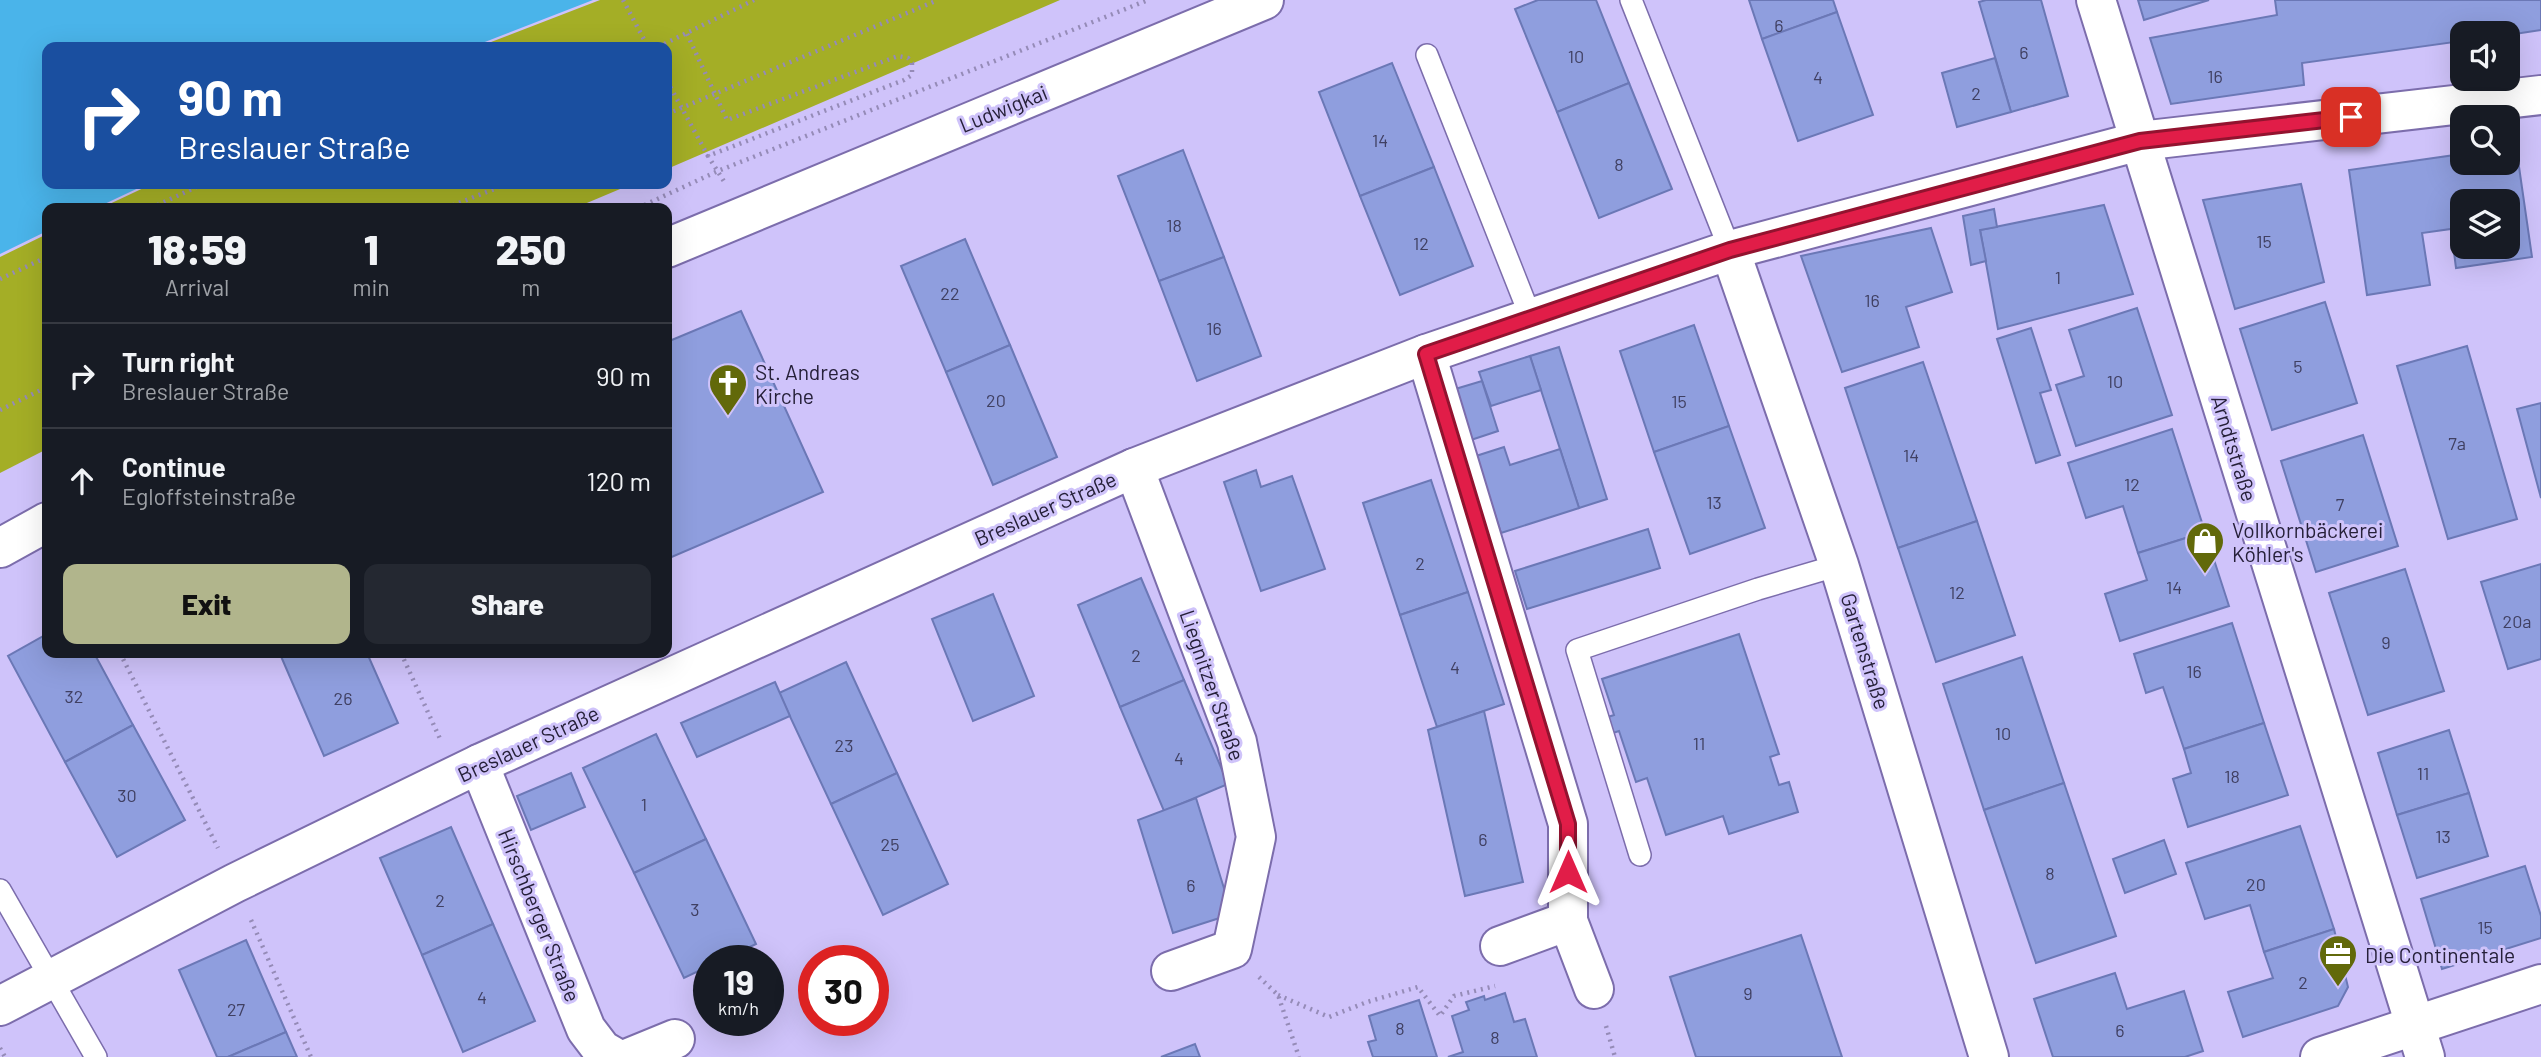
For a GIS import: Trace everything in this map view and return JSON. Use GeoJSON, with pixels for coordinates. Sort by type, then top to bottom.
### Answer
{"type":"FeatureCollection","features":[{"type":"Feature","properties":{"kind":"street","name":"Ludwigkai"},"geometry":{"type":"LineString","coordinates":[[672,246],[1264,0]]}},
{"type":"Feature","properties":{"kind":"street","name":"Arndtstraße"},"geometry":{"type":"LineString","coordinates":[[2095,0],[2420,1041]]}},
{"type":"Feature","properties":{"kind":"street","name":"Breslauer Straße"},"geometry":{"type":"LineString","coordinates":[[0,1006],[235,883],[479,764],[1134,468],[1426,354],[1730,250],[2140,141],[2541,95]]}},
{"type":"Feature","properties":{"kind":"street","name":"Gartenstraße"},"geometry":{"type":"LineString","coordinates":[[1730,250],[1839,565],[1989,1057]]}},
{"type":"Feature","properties":{"kind":"street"},"geometry":{"type":"LineString","coordinates":[[1426,354],[1568,824],[1568,921],[1594,989]]}},
{"type":"Feature","properties":{"kind":"street","name":"Liegnitzer Straße"},"geometry":{"type":"LineString","coordinates":[[1134,468],[1237,742],[1256,837],[1232,949]]}},
{"type":"Feature","properties":{"kind":"street"},"geometry":{"type":"LineString","coordinates":[[0,548],[42,525]]}},
{"type":"Feature","properties":{"kind":"street","name":"Hirschberger Straße"},"geometry":{"type":"LineString","coordinates":[[479,764],[586,1029],[602,1050],[614,1057]]}},
{"type":"Feature","properties":{"kind":"street"},"geometry":{"type":"LineString","coordinates":[[1500,946],[1568,921]]}},
{"type":"Feature","properties":{"kind":"street"},"geometry":{"type":"LineString","coordinates":[[1171,971],[1232,949]]}},
{"type":"Feature","properties":{"kind":"street"},"geometry":{"type":"LineString","coordinates":[[2320,1057],[2420,1041],[2541,984]]}},
{"type":"Feature","properties":{"kind":"street"},"geometry":{"type":"LineString","coordinates":[[631,1057],[675,1039]]}},
{"type":"Feature","properties":{"kind":"lane"},"geometry":{"type":"LineString","coordinates":[[1631,0],[1730,250]]}},
{"type":"Feature","properties":{"kind":"lane"},"geometry":{"type":"LineString","coordinates":[[1427,55],[1531,318]]}},
{"type":"Feature","properties":{"kind":"lane"},"geometry":{"type":"LineString","coordinates":[[1640,855],[1577,650],[1758,589],[1839,565]]}},
{"type":"Feature","properties":{"kind":"lane"},"geometry":{"type":"LineString","coordinates":[[0,890],[96,1057]]}},
{"type":"Feature","properties":{"kind":"path"},"geometry":{"type":"LineString","coordinates":[[623,0],[646,42]]}},
{"type":"Feature","properties":{"kind":"path"},"geometry":{"type":"LineString","coordinates":[[669,42],[754,0]]}},
{"type":"Feature","properties":{"kind":"path"},"geometry":{"type":"LineString","coordinates":[[672,112],[938,0]]}},
{"type":"Feature","properties":{"kind":"path"},"geometry":{"type":"LineString","coordinates":[[649,203],[718,171],[1148,0]]}},
{"type":"Feature","properties":{"kind":"path"},"geometry":{"type":"LineString","coordinates":[[687,34],[727,120],[898,56],[908,58],[913,65],[912,75],[904,80],[708,156]]}},
{"type":"Feature","properties":{"kind":"path"},"geometry":{"type":"LineString","coordinates":[[672,89],[718,171]]}},
{"type":"Feature","properties":{"kind":"path"},"geometry":{"type":"LineString","coordinates":[[162,203],[192,189]]}},
{"type":"Feature","properties":{"kind":"path"},"geometry":{"type":"LineString","coordinates":[[459,203],[494,189]]}},
{"type":"Feature","properties":{"kind":"path"},"geometry":{"type":"LineString","coordinates":[[0,279],[42,259]]}},
{"type":"Feature","properties":{"kind":"path"},"geometry":{"type":"LineString","coordinates":[[0,411],[42,390]]}},
{"type":"Feature","properties":{"kind":"path"},"geometry":{"type":"LineString","coordinates":[[403,658],[438,733]]}},
{"type":"Feature","properties":{"kind":"path"},"geometry":{"type":"LineString","coordinates":[[1232,949],[1278,995],[1329,1017],[1418,987],[1440,1016],[1454,996],[1508,983],[1500,946]]}},
{"type":"Feature","properties":{"kind":"path"},"geometry":{"type":"LineString","coordinates":[[1278,995],[1299,1057]]}},
{"type":"Feature","properties":{"kind":"path"},"geometry":{"type":"LineString","coordinates":[[0,1048],[5,1057]]}},
{"type":"Feature","properties":{"kind":"green space"},"geometry":{"type":"Polygon","coordinates":[[[600,0],[1060,0],[672,167],[672,42],[491,42],[600,0]]]}},
{"type":"Feature","properties":{"kind":"green space"},"geometry":{"type":"Polygon","coordinates":[[[141,189],[620,189],[587,203],[112,203],[141,189]]]}},
{"type":"Feature","properties":{"kind":"green space"},"geometry":{"type":"Polygon","coordinates":[[[42,236],[42,452],[0,473],[0,257],[42,236]]]}},
{"type":"Feature","properties":{"kind":"water"},"geometry":{"type":"Polygon","coordinates":[[[0,0],[593,0],[485,42],[42,42],[42,189],[136,189],[107,203],[42,203],[42,233],[0,254],[0,0]]]}},
{"type":"Feature","properties":{"kind":"building"},"geometry":{"type":"Polygon","coordinates":[[[1538,0],[1596,0],[1629,83],[1557,112],[1515,9],[1538,0]]]}},
{"type":"Feature","properties":{"kind":"building"},"geometry":{"type":"Polygon","coordinates":[[[1749,0],[1833,0],[1837,12],[1762,39],[1749,0]]]}},
{"type":"Feature","properties":{"kind":"building"},"geometry":{"type":"Polygon","coordinates":[[[2041,0],[2068,96],[2011,112],[1979,2],[2041,0]]]}},
{"type":"Feature","properties":{"kind":"building"},"geometry":{"type":"Polygon","coordinates":[[[2138,0],[2209,0],[2144,20],[2138,0]]]}},
{"type":"Feature","properties":{"kind":"building"},"geometry":{"type":"Polygon","coordinates":[[[2275,0],[2541,0],[2541,30],[2520,33],[2520,21],[2450,21],[2450,43],[2302,63],[2304,85],[2171,104],[2150,38],[2277,15],[2275,0]]]}},
{"type":"Feature","properties":{"kind":"building"},"geometry":{"type":"Polygon","coordinates":[[[1837,12],[1873,115],[1798,141],[1762,39],[1837,12]]]}},
{"type":"Feature","properties":{"kind":"building"},"geometry":{"type":"Polygon","coordinates":[[[1995,58],[2011,112],[1957,127],[1942,73],[1995,58]]]}},
{"type":"Feature","properties":{"kind":"building"},"geometry":{"type":"Polygon","coordinates":[[[1392,63],[1434,167],[1360,196],[1319,92],[1392,63]]]}},
{"type":"Feature","properties":{"kind":"building"},"geometry":{"type":"Polygon","coordinates":[[[1629,83],[1672,189],[1599,218],[1557,112],[1629,83]]]}},
{"type":"Feature","properties":{"kind":"building"},"geometry":{"type":"Polygon","coordinates":[[[1183,150],[1224,257],[1159,281],[1118,176],[1183,150]]]}},
{"type":"Feature","properties":{"kind":"building"},"geometry":{"type":"Polygon","coordinates":[[[2450,156],[2450,175],[2520,174],[2532,257],[2520,259],[2520,189],[2450,189],[2450,229],[2422,233],[2430,285],[2367,295],[2349,170],[2450,156]]]}},
{"type":"Feature","properties":{"kind":"building"},"geometry":{"type":"Polygon","coordinates":[[[1434,167],[1473,266],[1400,295],[1360,196],[1434,167]]]}},
{"type":"Feature","properties":{"kind":"building"},"geometry":{"type":"Polygon","coordinates":[[[2301,184],[2324,282],[2235,309],[2203,200],[2301,184]]]}},
{"type":"Feature","properties":{"kind":"building"},"geometry":{"type":"Polygon","coordinates":[[[2104,205],[2133,294],[1998,329],[1980,230],[2104,205]]]}},
{"type":"Feature","properties":{"kind":"building"},"geometry":{"type":"Polygon","coordinates":[[[1994,209],[1997,227],[1980,230],[1986,261],[1971,265],[1963,216],[1994,209]]]}},
{"type":"Feature","properties":{"kind":"building"},"geometry":{"type":"Polygon","coordinates":[[[1931,228],[1952,292],[1906,307],[1919,347],[1842,372],[1801,256],[1931,228]]]}},
{"type":"Feature","properties":{"kind":"building"},"geometry":{"type":"Polygon","coordinates":[[[965,239],[1010,345],[946,372],[901,266],[965,239]]]}},
{"type":"Feature","properties":{"kind":"building"},"geometry":{"type":"Polygon","coordinates":[[[1224,257],[1261,356],[1197,381],[1159,281],[1224,257]]]}},
{"type":"Feature","properties":{"kind":"building"},"geometry":{"type":"Polygon","coordinates":[[[2455,259],[2518,259],[2456,268],[2455,259]]]}},
{"type":"Feature","properties":{"kind":"building"},"geometry":{"type":"Polygon","coordinates":[[[2325,302],[2357,403],[2272,430],[2240,329],[2325,302]]]}},
{"type":"Feature","properties":{"kind":"building"},"geometry":{"type":"Polygon","coordinates":[[[2137,308],[2172,415],[2076,446],[2056,385],[2084,376],[2069,330],[2137,308]]]}},
{"type":"Feature","properties":{"kind":"building","name":"St. Andreas Kirche"},"geometry":{"type":"Polygon","coordinates":[[[741,311],[823,492],[672,557],[672,340],[741,311]]]}},
{"type":"Feature","properties":{"kind":"building"},"geometry":{"type":"Polygon","coordinates":[[[1694,325],[1729,426],[1654,452],[1620,351],[1694,325]]]}},
{"type":"Feature","properties":{"kind":"building"},"geometry":{"type":"Polygon","coordinates":[[[2031,328],[2051,390],[2040,393],[2060,455],[2036,463],[1997,339],[2031,328]]]}},
{"type":"Feature","properties":{"kind":"building"},"geometry":{"type":"Polygon","coordinates":[[[1010,345],[1057,457],[993,485],[946,372],[1010,345]]]}},
{"type":"Feature","properties":{"kind":"building"},"geometry":{"type":"Polygon","coordinates":[[[2467,346],[2517,519],[2448,539],[2397,366],[2467,346]]]}},
{"type":"Feature","properties":{"kind":"building"},"geometry":{"type":"Polygon","coordinates":[[[1559,347],[1607,499],[1579,508],[1530,356],[1559,347]]]}},
{"type":"Feature","properties":{"kind":"building"},"geometry":{"type":"Polygon","coordinates":[[[1530,356],[1541,390],[1491,406],[1479,372],[1530,356]]]}},
{"type":"Feature","properties":{"kind":"building"},"geometry":{"type":"Polygon","coordinates":[[[1923,362],[1977,521],[1898,548],[1845,388],[1923,362]]]}},
{"type":"Feature","properties":{"kind":"building"},"geometry":{"type":"Polygon","coordinates":[[[1482,381],[1498,431],[1468,441],[1452,390],[1482,381]]]}},
{"type":"Feature","properties":{"kind":"building"},"geometry":{"type":"Polygon","coordinates":[[[2541,403],[2541,498],[2517,409],[2541,403]]]}},
{"type":"Feature","properties":{"kind":"building"},"geometry":{"type":"Polygon","coordinates":[[[1729,426],[1765,528],[1690,554],[1654,452],[1729,426]]]}},
{"type":"Feature","properties":{"kind":"building"},"geometry":{"type":"Polygon","coordinates":[[[2172,429],[2205,532],[2138,553],[2123,506],[2086,518],[2068,463],[2172,429]]]}},
{"type":"Feature","properties":{"kind":"building"},"geometry":{"type":"Polygon","coordinates":[[[2363,435],[2398,546],[2316,572],[2281,461],[2363,435]]]}},
{"type":"Feature","properties":{"kind":"building"},"geometry":{"type":"Polygon","coordinates":[[[1504,447],[1510,465],[1560,449],[1579,508],[1501,533],[1476,456],[1504,447]]]}},
{"type":"Feature","properties":{"kind":"building"},"geometry":{"type":"Polygon","coordinates":[[[1256,470],[1261,487],[1292,476],[1325,569],[1261,591],[1224,482],[1256,470]]]}},
{"type":"Feature","properties":{"kind":"building"},"geometry":{"type":"Polygon","coordinates":[[[1431,480],[1468,592],[1400,615],[1363,503],[1431,480]]]}},
{"type":"Feature","properties":{"kind":"building"},"geometry":{"type":"Polygon","coordinates":[[[1977,521],[2015,635],[1936,662],[1898,548],[1977,521]]]}},
{"type":"Feature","properties":{"kind":"building"},"geometry":{"type":"Polygon","coordinates":[[[1648,529],[1660,568],[1527,609],[1515,571],[1648,529]]]}},
{"type":"Feature","properties":{"kind":"building"},"geometry":{"type":"Polygon","coordinates":[[[2205,532],[2229,606],[2120,641],[2105,594],[2147,580],[2138,553],[2205,532]]]}},
{"type":"Feature","properties":{"kind":"building"},"geometry":{"type":"Polygon","coordinates":[[[2541,564],[2541,659],[2508,669],[2481,582],[2541,564]]]}},
{"type":"Feature","properties":{"kind":"building"},"geometry":{"type":"Polygon","coordinates":[[[2405,569],[2444,691],[2368,715],[2329,593],[2405,569]]]}},
{"type":"Feature","properties":{"kind":"building"},"geometry":{"type":"Polygon","coordinates":[[[1141,578],[1184,680],[1120,707],[1078,605],[1141,578]]]}},
{"type":"Feature","properties":{"kind":"building"},"geometry":{"type":"Polygon","coordinates":[[[1468,592],[1504,704],[1437,727],[1400,615],[1468,592]]]}},
{"type":"Feature","properties":{"kind":"building"},"geometry":{"type":"Polygon","coordinates":[[[993,594],[1034,696],[973,721],[932,619],[993,594]]]}},
{"type":"Feature","properties":{"kind":"building"},"geometry":{"type":"Polygon","coordinates":[[[2232,623],[2264,723],[2184,749],[2163,687],[2146,693],[2134,654],[2232,623]]]}},
{"type":"Feature","properties":{"kind":"building"},"geometry":{"type":"Polygon","coordinates":[[[1739,634],[1779,754],[1770,757],[1779,785],[1789,782],[1798,812],[1729,834],[1723,816],[1666,835],[1647,778],[1636,782],[1619,731],[1613,733],[1608,717],[1614,715],[1602,679],[1739,634]]]}},
{"type":"Feature","properties":{"kind":"building"},"geometry":{"type":"Polygon","coordinates":[[[42,637],[42,658],[97,658],[133,725],[65,762],[8,656],[42,637]]]}},
{"type":"Feature","properties":{"kind":"building"},"geometry":{"type":"Polygon","coordinates":[[[2022,657],[2064,783],[1984,810],[1943,684],[2022,657]]]}},
{"type":"Feature","properties":{"kind":"building"},"geometry":{"type":"Polygon","coordinates":[[[282,658],[369,658],[398,723],[324,756],[282,658]]]}},
{"type":"Feature","properties":{"kind":"building"},"geometry":{"type":"Polygon","coordinates":[[[846,662],[897,773],[831,804],[779,693],[846,662]]]}},
{"type":"Feature","properties":{"kind":"building"},"geometry":{"type":"Polygon","coordinates":[[[1184,680],[1228,784],[1164,811],[1120,707],[1184,680]]]}},
{"type":"Feature","properties":{"kind":"building"},"geometry":{"type":"Polygon","coordinates":[[[775,682],[790,716],[697,757],[681,723],[775,682]]]}},
{"type":"Feature","properties":{"kind":"building"},"geometry":{"type":"Polygon","coordinates":[[[1484,711],[1523,882],[1465,896],[1428,730],[1484,711]]]}},
{"type":"Feature","properties":{"kind":"building"},"geometry":{"type":"Polygon","coordinates":[[[2264,723],[2288,795],[2188,827],[2173,779],[2191,773],[2184,749],[2264,723]]]}},
{"type":"Feature","properties":{"kind":"building"},"geometry":{"type":"Polygon","coordinates":[[[133,725],[185,820],[117,857],[65,762],[133,725]]]}},
{"type":"Feature","properties":{"kind":"building"},"geometry":{"type":"Polygon","coordinates":[[[2449,730],[2469,793],[2397,815],[2378,753],[2449,730]]]}},
{"type":"Feature","properties":{"kind":"building"},"geometry":{"type":"Polygon","coordinates":[[[656,734],[706,839],[634,873],[583,768],[656,734]]]}},
{"type":"Feature","properties":{"kind":"building"},"geometry":{"type":"Polygon","coordinates":[[[571,773],[585,807],[531,830],[517,796],[571,773]]]}},
{"type":"Feature","properties":{"kind":"building"},"geometry":{"type":"Polygon","coordinates":[[[897,773],[948,884],[883,915],[831,804],[897,773]]]}},
{"type":"Feature","properties":{"kind":"building"},"geometry":{"type":"Polygon","coordinates":[[[2064,783],[2116,936],[2036,963],[1984,810],[2064,783]]]}},
{"type":"Feature","properties":{"kind":"building"},"geometry":{"type":"Polygon","coordinates":[[[2469,793],[2488,856],[2417,878],[2397,815],[2469,793]]]}},
{"type":"Feature","properties":{"kind":"building"},"geometry":{"type":"Polygon","coordinates":[[[1196,798],[1232,914],[1173,933],[1138,820],[1196,798]]]}},
{"type":"Feature","properties":{"kind":"building"},"geometry":{"type":"Polygon","coordinates":[[[2300,826],[2334,929],[2264,952],[2250,905],[2205,919],[2186,863],[2300,826]]]}},
{"type":"Feature","properties":{"kind":"building"},"geometry":{"type":"Polygon","coordinates":[[[451,827],[493,924],[422,955],[380,858],[451,827]]]}},
{"type":"Feature","properties":{"kind":"building"},"geometry":{"type":"Polygon","coordinates":[[[706,839],[756,944],[693,945],[693,974],[684,978],[634,873],[706,839]]]}},
{"type":"Feature","properties":{"kind":"building"},"geometry":{"type":"Polygon","coordinates":[[[2164,840],[2176,874],[2125,893],[2113,859],[2164,840]]]}},
{"type":"Feature","properties":{"kind":"building"},"geometry":{"type":"Polygon","coordinates":[[[2525,866],[2541,916],[2541,938],[2442,969],[2421,899],[2525,866]]]}},
{"type":"Feature","properties":{"kind":"building"},"geometry":{"type":"Polygon","coordinates":[[[493,924],[535,1021],[463,1052],[422,955],[493,924]]]}},
{"type":"Feature","properties":{"kind":"building"},"geometry":{"type":"Polygon","coordinates":[[[2334,929],[2348,987],[2338,1006],[2243,1037],[2228,992],[2273,978],[2264,952],[2334,929]]]}},
{"type":"Feature","properties":{"kind":"building"},"geometry":{"type":"Polygon","coordinates":[[[1801,935],[1842,1057],[1696,1057],[1670,977],[1801,935]]]}},
{"type":"Feature","properties":{"kind":"building"},"geometry":{"type":"Polygon","coordinates":[[[246,940],[286,1032],[228,1057],[217,1057],[179,970],[246,940]]]}},
{"type":"Feature","properties":{"kind":"building"},"geometry":{"type":"Polygon","coordinates":[[[2115,973],[2127,1009],[2184,991],[2203,1051],[2185,1057],[2053,1057],[2034,999],[2115,973]]]}},
{"type":"Feature","properties":{"kind":"building"},"geometry":{"type":"Polygon","coordinates":[[[1505,993],[1514,1022],[1525,1019],[1537,1057],[1448,1057],[1463,1052],[1452,1016],[1469,1010],[1466,1002],[1484,996],[1485,1000],[1505,993]]]}},
{"type":"Feature","properties":{"kind":"building"},"geometry":{"type":"Polygon","coordinates":[[[1419,1000],[1437,1057],[1373,1057],[1368,1042],[1376,1040],[1369,1016],[1419,1000]]]}},
{"type":"Feature","properties":{"kind":"building"},"geometry":{"type":"Polygon","coordinates":[[[286,1032],[297,1057],[228,1057],[286,1032]]]}},
{"type":"Feature","properties":{"kind":"building"},"geometry":{"type":"Polygon","coordinates":[[[1195,1044],[1200,1057],[1161,1057],[1195,1044]]]}},
{"type":"Feature","properties":{"kind":"place","name":"St. Andreas Kirche"},"geometry":{"type":"Point","coordinates":[728,417]}},
{"type":"Feature","properties":{"kind":"place","name":"Vollkornbäckerei Köhler's"},"geometry":{"type":"Point","coordinates":[2205,575]}},
{"type":"Feature","properties":{"kind":"place","name":"Die Continentale"},"geometry":{"type":"Point","coordinates":[2338,988]}},
{"type":"Feature","properties":{"kind":"route"},"geometry":{"type":"LineString","coordinates":[[1568,872],[1568,824],[1426,354],[1730,250],[2140,141],[2351,117]]}}]}
